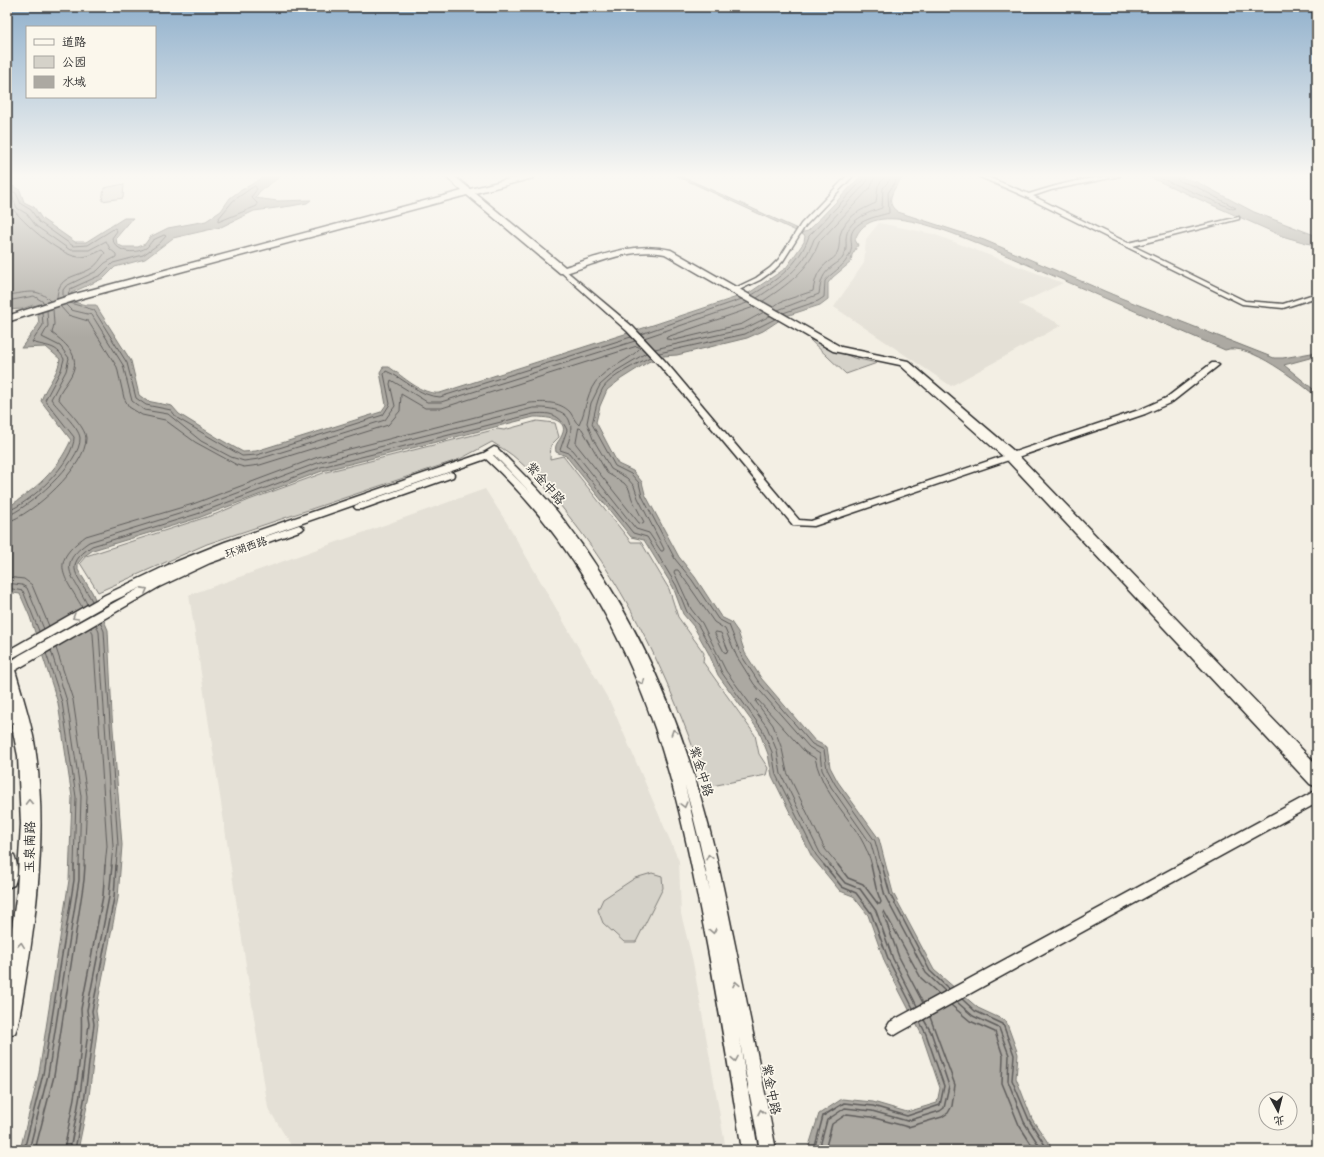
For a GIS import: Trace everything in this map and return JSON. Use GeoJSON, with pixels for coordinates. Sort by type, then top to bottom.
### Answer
{"type":"FeatureCollection","features":[{"type":"Feature","properties":{"kind":"street"},"geometry":{"type":"LineString","coordinates":[[7,318],[79,296],[326,230]]}},
{"type":"Feature","properties":{"kind":"street"},"geometry":{"type":"LineString","coordinates":[[514,230],[630,329],[662,363],[796,523],[811,524],[1142,412],[1169,400],[1215,364]]}},
{"type":"Feature","properties":{"kind":"street"},"geometry":{"type":"LineString","coordinates":[[736,291],[758,279],[772,269],[781,260],[800,230]]}},
{"type":"Feature","properties":{"kind":"street"},"geometry":{"type":"LineString","coordinates":[[1098,230],[1244,303],[1283,306],[1317,295]]}},
{"type":"Feature","properties":{"kind":"street"},"geometry":{"type":"LineString","coordinates":[[1128,245],[1189,230]]}},
{"type":"Feature","properties":{"kind":"street"},"geometry":{"type":"LineString","coordinates":[[563,271],[638,249],[658,248],[668,252],[837,349],[854,355],[895,360],[904,363],[1011,456],[1317,778]]}},
{"type":"Feature","properties":{"kind":"street","name":"环湖西路"},"geometry":{"type":"LineString","coordinates":[[7,670],[23,653],[171,568],[228,545],[494,455]]}},
{"type":"Feature","properties":{"kind":"street","name":"紫金中路"},"geometry":{"type":"LineString","coordinates":[[494,455],[520,485],[575,555],[601,598],[632,655],[657,719],[674,767],[713,930],[750,1150]]}},
{"type":"Feature","properties":{"kind":"street","name":"紫金中路"},"geometry":{"type":"LineString","coordinates":[[494,455],[529,484],[584,555],[619,612],[640,653],[671,724],[694,796],[716,888],[768,1150]]}},
{"type":"Feature","properties":{"kind":"street","name":"环湖西路"},"geometry":{"type":"LineString","coordinates":[[7,656],[23,653]]}},
{"type":"Feature","properties":{"kind":"street","name":"玉泉南路"},"geometry":{"type":"LineString","coordinates":[[7,670],[27,755],[29,868],[19,960],[7,1025]]}},
{"type":"Feature","properties":{"kind":"street"},"geometry":{"type":"LineString","coordinates":[[895,1027],[1317,796]]}},
{"type":"Feature","properties":{"kind":"street","name":"玉泉南路"},"geometry":{"type":"LineString","coordinates":[[7,862],[7,878]]}},
{"type":"Feature","properties":{"kind":"shaded area"},"geometry":{"type":"Polygon","coordinates":[[[873,230],[913,230],[933,234],[1063,283],[1019,304],[1062,325],[951,386],[834,307],[864,263],[866,239],[873,230]]]}},
{"type":"Feature","properties":{"kind":"shaded area"},"geometry":{"type":"Polygon","coordinates":[[[485,489],[507,523],[611,704],[679,861],[681,914],[693,962],[726,1150],[294,1150],[268,1108],[189,595],[485,489]]]}},
{"type":"Feature","properties":{"kind":"green space"},"geometry":{"type":"Polygon","coordinates":[[[809,339],[854,358],[877,363],[846,374],[809,339]]]}},
{"type":"Feature","properties":{"kind":"green space"},"geometry":{"type":"Polygon","coordinates":[[[537,421],[555,423],[559,437],[551,445],[550,459],[563,456],[631,542],[641,542],[669,589],[678,617],[704,653],[703,662],[755,735],[759,754],[768,768],[766,775],[707,787],[669,687],[654,654],[602,561],[567,513],[536,477],[516,458],[492,442],[460,459],[207,544],[98,592],[80,563],[86,556],[216,514],[249,500],[326,472],[497,429],[504,430],[537,421]]]}},
{"type":"Feature","properties":{"kind":"green space"},"geometry":{"type":"Polygon","coordinates":[[[652,873],[662,876],[663,888],[636,942],[624,942],[603,923],[598,910],[603,899],[635,878],[652,873]]]}},
{"type":"Feature","properties":{"kind":"water"},"geometry":{"type":"Polygon","coordinates":[[[7,230],[58,230],[75,242],[86,242],[105,230],[123,230],[116,238],[117,244],[123,247],[138,247],[145,244],[150,237],[164,230],[208,230],[173,238],[145,259],[115,267],[104,278],[71,293],[74,302],[86,305],[96,305],[131,361],[139,395],[147,401],[172,406],[179,414],[243,452],[256,451],[381,412],[386,405],[380,372],[383,367],[389,367],[419,388],[433,393],[440,393],[749,293],[786,268],[804,242],[805,236],[794,230],[804,232],[809,230],[861,230],[855,240],[858,245],[852,255],[851,262],[828,283],[828,299],[820,305],[786,316],[763,331],[747,338],[677,355],[663,356],[648,362],[607,390],[600,406],[596,422],[618,464],[633,471],[642,482],[645,494],[679,557],[695,577],[721,617],[731,622],[738,632],[745,653],[761,678],[815,741],[827,747],[830,767],[838,782],[879,839],[893,893],[934,970],[978,1008],[1006,1021],[1018,1054],[1016,1078],[1032,1119],[1053,1150],[810,1150],[809,1146],[819,1114],[842,1099],[873,1102],[907,1112],[937,1103],[940,1088],[922,1035],[885,963],[868,915],[853,896],[840,891],[812,857],[772,776],[768,754],[759,731],[718,675],[709,654],[694,627],[683,614],[673,587],[644,540],[631,537],[566,456],[556,452],[556,445],[564,429],[562,425],[559,422],[549,418],[534,417],[322,471],[198,518],[93,550],[83,557],[78,563],[78,570],[92,592],[108,630],[112,716],[122,845],[118,898],[96,1011],[98,1024],[89,1096],[78,1150],[20,1150],[39,1073],[69,880],[72,797],[58,703],[30,617],[20,594],[7,592],[7,508],[27,494],[52,471],[59,462],[71,440],[41,401],[57,370],[60,359],[46,347],[21,348],[39,324],[37,307],[33,305],[22,309],[7,310],[7,230]]]}},
{"type":"Feature","properties":{"kind":"water"},"geometry":{"type":"Polygon","coordinates":[[[943,230],[953,230],[984,240],[1121,298],[1274,358],[1283,358],[1317,352],[1317,356],[1284,365],[1313,389],[1317,397],[1299,382],[1260,357],[1235,349],[1225,350],[943,230]]]}},
{"type":"Feature","properties":{"kind":"water"},"geometry":{"type":"Polygon","coordinates":[[[1268,230],[1301,230],[1317,236],[1317,246],[1282,236],[1268,230]]]}}]}
